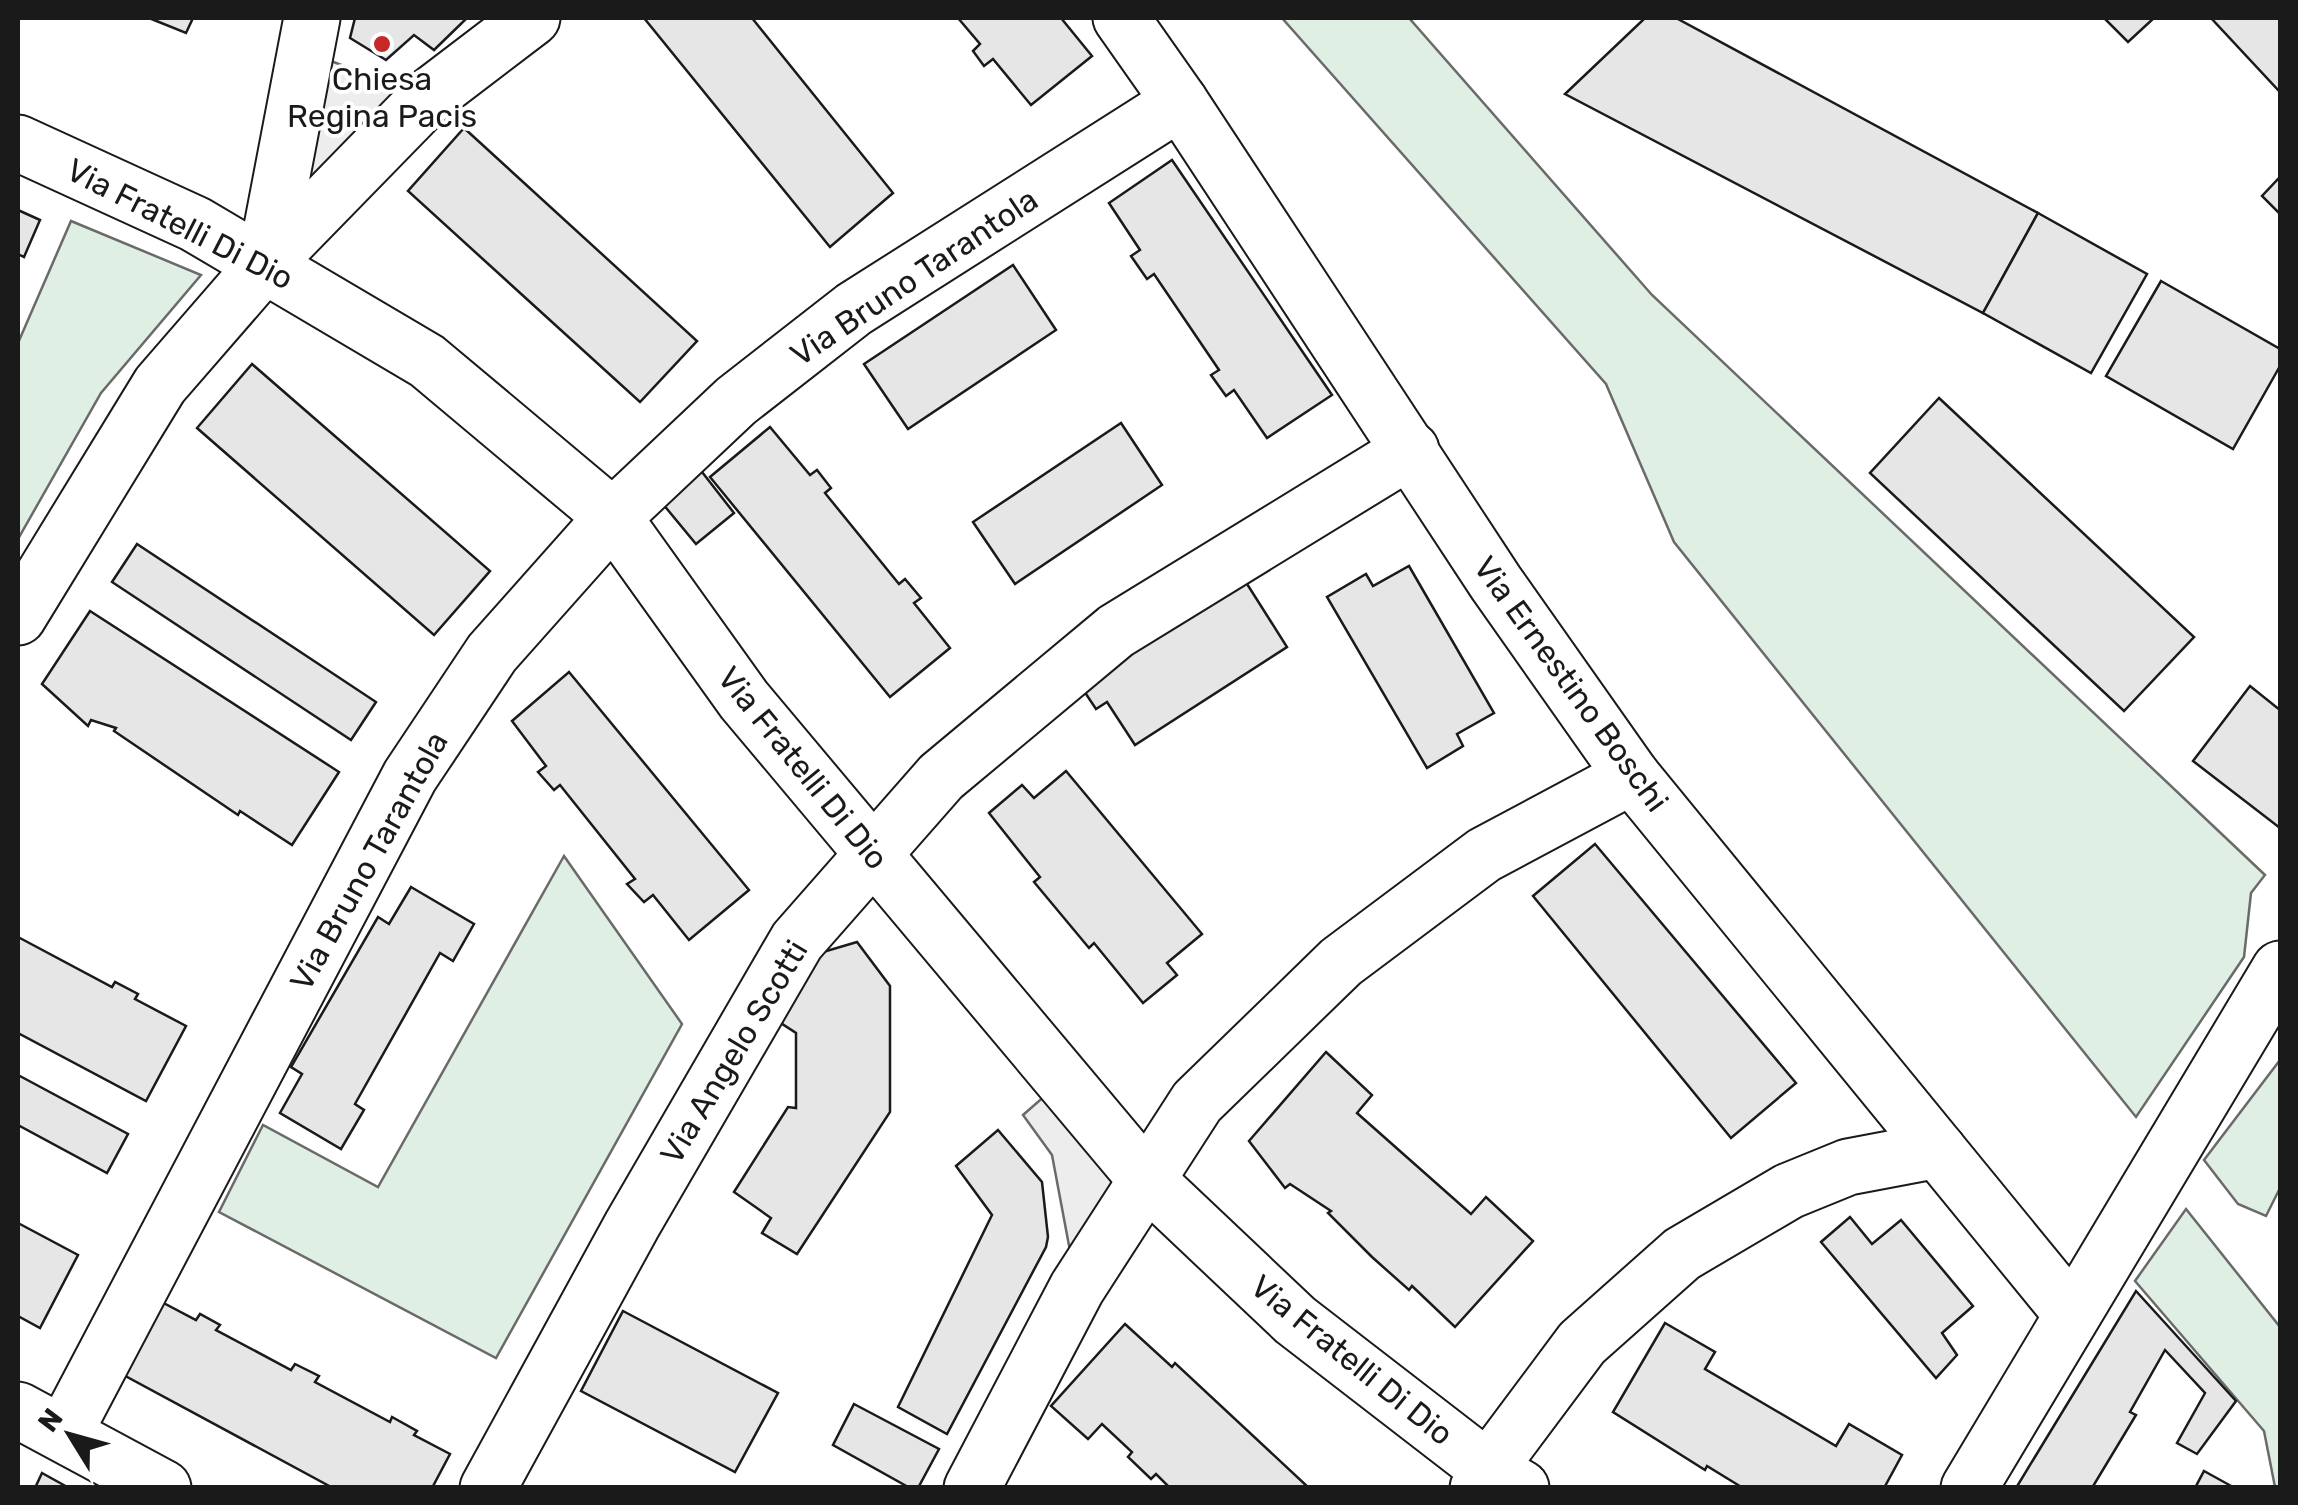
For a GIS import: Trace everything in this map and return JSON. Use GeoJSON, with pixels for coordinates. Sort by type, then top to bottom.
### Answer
{"type":"FeatureCollection","features":[{"type":"Feature","properties":{"kind":"street"},"geometry":{"type":"LineString","coordinates":[[266,264],[312,18]]}},
{"type":"Feature","properties":{"kind":"street"},"geometry":{"type":"LineString","coordinates":[[18,617],[160,384],[266,264],[427,98],[532,18]]}},
{"type":"Feature","properties":{"kind":"street","name":"Via Ernestino Boschi"},"geometry":{"type":"LineString","coordinates":[[1121,18],[1412,450],[1496,583],[1632,776],[2072,1314]]}},
{"type":"Feature","properties":{"kind":"street","name":"Via Bruno Tarantola"},"geometry":{"type":"LineString","coordinates":[[41,1421],[410,776],[492,653],[613,517],[736,401],[854,310],[1180,102]]}},
{"type":"Feature","properties":{"kind":"street","name":"Via Fratelli Di Dio"},"geometry":{"type":"LineString","coordinates":[[18,143],[195,224],[427,361],[613,517],[744,700],[1146,1180],[1295,1320],[1495,1481]]}},
{"type":"Feature","properties":{"kind":"street","name":"Via Angelo Scotti"},"geometry":{"type":"LineString","coordinates":[[488,1488],[632,1225],[797,941],[941,776],[1116,631],[1412,450]]}},
{"type":"Feature","properties":{"kind":"street"},"geometry":{"type":"LineString","coordinates":[[972,1488],[1077,1288],[1196,1102],[1341,962],[1484,854],[1632,776]]}},
{"type":"Feature","properties":{"kind":"street"},"geometry":{"type":"LineString","coordinates":[[1968,1488],[2280,970]]}},
{"type":"Feature","properties":{"kind":"street"},"geometry":{"type":"LineString","coordinates":[[1495,1481],[1582,1344],[1682,1254],[1806,1184],[1848,1167],[1938,1150]]}},
{"type":"Feature","properties":{"kind":"street"},"geometry":{"type":"LineString","coordinates":[[41,1421],[163,1488]]}},
{"type":"Feature","properties":{"kind":"green space"},"geometry":{"type":"Polygon","coordinates":[[[1282,18],[1409,18],[1652,295],[2265,875],[2251,893],[2244,957],[2136,1117],[1674,542],[1606,384],[1282,18]]]}},
{"type":"Feature","properties":{"kind":"green space"},"geometry":{"type":"Polygon","coordinates":[[[71,221],[201,275],[101,393],[18,539],[18,343],[71,221]]]}},
{"type":"Feature","properties":{"kind":"green space"},"geometry":{"type":"Polygon","coordinates":[[[564,856],[682,1024],[496,1358],[219,1212],[263,1125],[378,1187],[564,856]]]}},
{"type":"Feature","properties":{"kind":"green space"},"geometry":{"type":"Polygon","coordinates":[[[2280,1060],[2280,1188],[2266,1216],[2238,1204],[2204,1160],[2280,1060]]]}},
{"type":"Feature","properties":{"kind":"green space"},"geometry":{"type":"Polygon","coordinates":[[[2186,1209],[2280,1327],[2280,1487],[2275,1487],[2264,1431],[2135,1281],[2186,1209]]]}},
{"type":"Feature","properties":{"kind":"shaded area"},"geometry":{"type":"Polygon","coordinates":[[[305,51],[427,98],[294,234],[305,51]]]}},
{"type":"Feature","properties":{"kind":"shaded area"},"geometry":{"type":"Polygon","coordinates":[[[1063,1080],[1146,1179],[1077,1288],[1052,1155],[1023,1115],[1063,1080]]]}},
{"type":"Feature","properties":{"kind":"building"},"geometry":{"type":"Polygon","coordinates":[[[149,18],[193,18],[186,33],[149,18]]]}},
{"type":"Feature","properties":{"kind":"building","name":"Chiesa Regina Pacis"},"geometry":{"type":"Polygon","coordinates":[[[355,18],[467,18],[434,50],[414,35],[386,60],[350,38],[355,18]]]}},
{"type":"Feature","properties":{"kind":"building"},"geometry":{"type":"Polygon","coordinates":[[[644,18],[752,18],[893,193],[830,247],[644,18]]]}},
{"type":"Feature","properties":{"kind":"building"},"geometry":{"type":"Polygon","coordinates":[[[958,18],[1061,18],[1092,56],[1031,105],[993,59],[984,66],[973,51],[980,44],[958,18]]]}},
{"type":"Feature","properties":{"kind":"building"},"geometry":{"type":"Polygon","coordinates":[[[1645,18],[1676,18],[2038,213],[1983,313],[1565,94],[1645,18]]]}},
{"type":"Feature","properties":{"kind":"building"},"geometry":{"type":"Polygon","coordinates":[[[2104,18],[2154,18],[2128,42],[2104,18]]]}},
{"type":"Feature","properties":{"kind":"building"},"geometry":{"type":"Polygon","coordinates":[[[2211,18],[2280,18],[2280,92],[2211,18]]]}},
{"type":"Feature","properties":{"kind":"building"},"geometry":{"type":"Polygon","coordinates":[[[464,128],[697,341],[640,402],[408,191],[464,128]]]}},
{"type":"Feature","properties":{"kind":"building"},"geometry":{"type":"Polygon","coordinates":[[[1172,160],[1332,395],[1267,438],[1234,390],[1226,396],[1211,375],[1219,370],[1154,274],[1147,279],[1131,256],[1140,250],[1109,203],[1172,160]]]}},
{"type":"Feature","properties":{"kind":"building"},"geometry":{"type":"Polygon","coordinates":[[[2280,177],[2280,214],[2262,196],[2280,177]]]}},
{"type":"Feature","properties":{"kind":"building"},"geometry":{"type":"Polygon","coordinates":[[[18,210],[40,220],[24,257],[18,254],[18,210]]]}},
{"type":"Feature","properties":{"kind":"building"},"geometry":{"type":"Polygon","coordinates":[[[2038,213],[2147,274],[2091,373],[1983,313],[2038,213]]]}},
{"type":"Feature","properties":{"kind":"building"},"geometry":{"type":"Polygon","coordinates":[[[1013,265],[1056,330],[908,429],[864,364],[1013,265]]]}},
{"type":"Feature","properties":{"kind":"building"},"geometry":{"type":"Polygon","coordinates":[[[2161,281],[2280,349],[2280,366],[2233,449],[2106,376],[2161,281]]]}},
{"type":"Feature","properties":{"kind":"building"},"geometry":{"type":"Polygon","coordinates":[[[252,364],[490,571],[434,635],[197,428],[252,364]]]}},
{"type":"Feature","properties":{"kind":"building"},"geometry":{"type":"Polygon","coordinates":[[[1939,398],[2194,637],[2124,711],[1870,473],[1939,398]]]}},
{"type":"Feature","properties":{"kind":"building"},"geometry":{"type":"Polygon","coordinates":[[[1121,423],[1162,485],[1015,584],[973,522],[1121,423]]]}},
{"type":"Feature","properties":{"kind":"building"},"geometry":{"type":"Polygon","coordinates":[[[770,427],[810,475],[817,470],[831,488],[825,493],[899,584],[905,579],[921,598],[914,603],[950,648],[890,697],[710,477],[770,427]]]}},
{"type":"Feature","properties":{"kind":"building"},"geometry":{"type":"Polygon","coordinates":[[[688,454],[734,513],[696,544],[648,486],[688,454]]]}},
{"type":"Feature","properties":{"kind":"building"},"geometry":{"type":"Polygon","coordinates":[[[137,544],[376,702],[351,740],[112,582],[137,544]]]}},
{"type":"Feature","properties":{"kind":"building"},"geometry":{"type":"Polygon","coordinates":[[[1409,566],[1494,713],[1457,734],[1463,746],[1427,768],[1327,597],[1366,574],[1373,586],[1409,566]]]}},
{"type":"Feature","properties":{"kind":"building"},"geometry":{"type":"Polygon","coordinates":[[[1242,576],[1287,647],[1135,745],[1107,702],[1096,709],[1072,673],[1242,576]]]}},
{"type":"Feature","properties":{"kind":"building"},"geometry":{"type":"Polygon","coordinates":[[[90,611],[339,772],[292,845],[240,811],[238,815],[114,731],[116,728],[91,720],[88,726],[42,684],[90,611]]]}},
{"type":"Feature","properties":{"kind":"building"},"geometry":{"type":"Polygon","coordinates":[[[569,672],[749,890],[689,940],[653,895],[644,902],[627,884],[635,879],[560,785],[554,790],[538,772],[546,766],[512,721],[569,672]]]}},
{"type":"Feature","properties":{"kind":"building"},"geometry":{"type":"Polygon","coordinates":[[[2250,686],[2280,710],[2280,828],[2193,761],[2250,686]]]}},
{"type":"Feature","properties":{"kind":"building"},"geometry":{"type":"Polygon","coordinates":[[[1066,771],[1202,934],[1167,963],[1177,975],[1143,1003],[1094,943],[1089,948],[1034,882],[1040,877],[989,813],[1022,785],[1034,798],[1066,771]]]}},
{"type":"Feature","properties":{"kind":"building"},"geometry":{"type":"Polygon","coordinates":[[[1595,844],[1796,1083],[1731,1138],[1533,896],[1595,844]]]}},
{"type":"Feature","properties":{"kind":"building"},"geometry":{"type":"Polygon","coordinates":[[[411,887],[474,924],[453,961],[440,953],[355,1104],[364,1110],[341,1149],[280,1113],[302,1074],[291,1067],[378,917],[389,924],[411,887]]]}},
{"type":"Feature","properties":{"kind":"building"},"geometry":{"type":"Polygon","coordinates":[[[18,937],[112,987],[115,982],[138,994],[135,999],[186,1026],[146,1101],[18,1033],[18,937]]]}},
{"type":"Feature","properties":{"kind":"building"},"geometry":{"type":"Polygon","coordinates":[[[857,942],[890,986],[890,1112],[797,1254],[762,1233],[771,1218],[734,1192],[788,1107],[796,1108],[796,1033],[770,1016],[806,957],[857,942]]]}},
{"type":"Feature","properties":{"kind":"building"},"geometry":{"type":"Polygon","coordinates":[[[1326,1052],[1372,1095],[1357,1113],[1471,1214],[1486,1197],[1533,1241],[1455,1327],[1412,1286],[1409,1290],[1372,1257],[1328,1213],[1331,1211],[1290,1184],[1285,1188],[1249,1141],[1326,1052]]]}},
{"type":"Feature","properties":{"kind":"building"},"geometry":{"type":"Polygon","coordinates":[[[18,1075],[128,1134],[107,1173],[18,1125],[18,1075]]]}},
{"type":"Feature","properties":{"kind":"building"},"geometry":{"type":"Polygon","coordinates":[[[998,1130],[1042,1182],[1048,1237],[947,1434],[898,1407],[992,1215],[956,1166],[998,1130]]]}},
{"type":"Feature","properties":{"kind":"building"},"geometry":{"type":"Polygon","coordinates":[[[1850,1217],[1872,1244],[1901,1220],[1973,1306],[1942,1333],[1957,1355],[1936,1378],[1821,1242],[1850,1217]]]}},
{"type":"Feature","properties":{"kind":"building"},"geometry":{"type":"Polygon","coordinates":[[[18,1223],[78,1255],[40,1328],[18,1316],[18,1223]]]}},
{"type":"Feature","properties":{"kind":"building"},"geometry":{"type":"Polygon","coordinates":[[[2136,1291],[2236,1401],[2197,1454],[2177,1443],[2205,1393],[2165,1350],[2130,1412],[2136,1415],[2092,1488],[2016,1488],[2136,1291]]]}},
{"type":"Feature","properties":{"kind":"building"},"geometry":{"type":"Polygon","coordinates":[[[156,1299],[196,1320],[200,1314],[220,1325],[216,1330],[291,1370],[295,1364],[319,1376],[315,1382],[390,1422],[392,1417],[417,1431],[414,1435],[450,1454],[432,1488],[333,1488],[118,1372],[156,1299]]]}},
{"type":"Feature","properties":{"kind":"building"},"geometry":{"type":"Polygon","coordinates":[[[623,1311],[778,1393],[735,1472],[581,1391],[623,1311]]]}},
{"type":"Feature","properties":{"kind":"building"},"geometry":{"type":"Polygon","coordinates":[[[1665,1323],[1715,1352],[1705,1369],[1836,1446],[1849,1424],[1902,1455],[1884,1488],[1743,1488],[1707,1466],[1705,1470],[1613,1412],[1665,1323]]]}},
{"type":"Feature","properties":{"kind":"building"},"geometry":{"type":"Polygon","coordinates":[[[1125,1324],[1172,1367],[1175,1363],[1309,1488],[1170,1488],[1156,1474],[1151,1479],[1128,1457],[1132,1452],[1102,1424],[1088,1439],[1051,1406],[1125,1324]]]}},
{"type":"Feature","properties":{"kind":"building"},"geometry":{"type":"Polygon","coordinates":[[[854,1404],[939,1449],[918,1488],[910,1488],[833,1445],[854,1404]]]}},
{"type":"Feature","properties":{"kind":"building"},"geometry":{"type":"Polygon","coordinates":[[[2204,1471],[2233,1487],[2195,1488],[2204,1471]]]}},
{"type":"Feature","properties":{"kind":"building"},"geometry":{"type":"Polygon","coordinates":[[[42,1473],[69,1488],[35,1488],[42,1473]]]}},
{"type":"Feature","properties":{"kind":"place","name":"Chiesa Regina Pacis"},"geometry":{"type":"Point","coordinates":[382,44]}}]}
